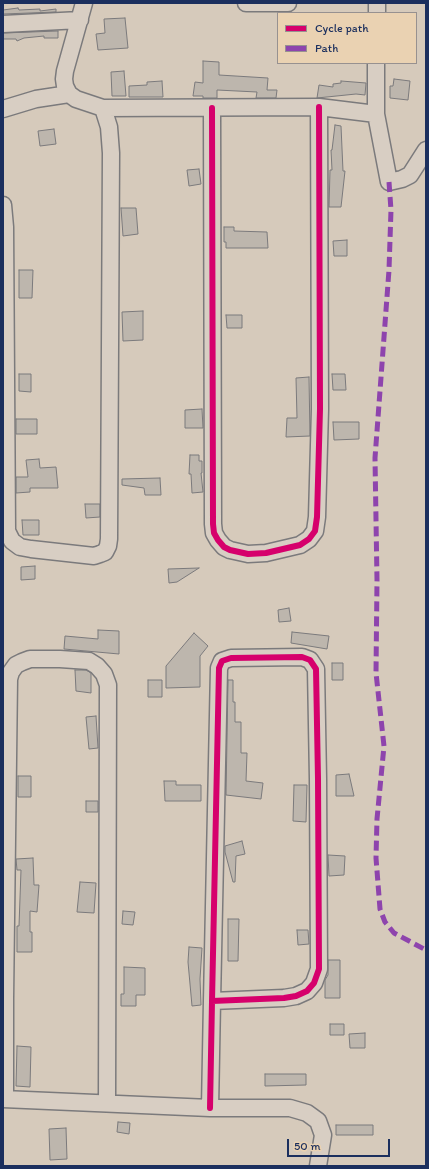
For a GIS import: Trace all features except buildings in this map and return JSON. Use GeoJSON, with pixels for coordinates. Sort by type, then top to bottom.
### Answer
{"type":"FeatureCollection","features":[{"type":"Feature","properties":{"kind":"street"},"geometry":{"type":"LineString","coordinates":[[84,3],[65,71],[65,86],[69,94],[76,99],[103,108],[319,107],[376,114]]}},
{"type":"Feature","properties":{"kind":"street"},"geometry":{"type":"LineString","coordinates":[[246,3],[288,3]]}},
{"type":"Feature","properties":{"kind":"street"},"geometry":{"type":"LineString","coordinates":[[3,24],[80,20]]}},
{"type":"Feature","properties":{"kind":"street"},"geometry":{"type":"LineString","coordinates":[[376,64],[376,114],[389,182],[402,179],[410,175],[426,150]]}},
{"type":"Feature","properties":{"kind":"street"},"geometry":{"type":"LineString","coordinates":[[3,109],[36,99],[69,94]]}},
{"type":"Feature","properties":{"kind":"street"},"geometry":{"type":"LineString","coordinates":[[212,108],[213,524],[214,533],[224,547],[248,554],[266,553],[300,545],[309,539],[314,531],[317,517],[320,409],[319,107]]}},
{"type":"Feature","properties":{"kind":"street"},"geometry":{"type":"LineString","coordinates":[[3,205],[5,227],[7,531],[12,541],[20,547],[94,556],[105,552],[109,539],[111,153],[109,127],[103,108]]}},
{"type":"Feature","properties":{"kind":"street"},"geometry":{"type":"LineString","coordinates":[[210,1108],[212,1001],[220,665],[225,659],[231,658],[302,657],[310,660],[316,669],[319,969],[314,983],[307,991],[296,996],[284,998],[212,1001]]}},
{"type":"Feature","properties":{"kind":"street"},"geometry":{"type":"LineString","coordinates":[[107,1103],[108,685],[104,674],[97,666],[89,661],[30,659],[16,665],[11,672],[9,679],[4,1099],[210,1108],[290,1108],[307,1113],[318,1121],[322,1135],[318,1166]]}},
{"type":"Feature","properties":{"kind":"marked path"},"geometry":{"type":"LineString","coordinates":[[389,182],[391,210],[389,270],[375,458],[377,580],[376,673],[384,746],[377,819],[376,858],[380,909],[385,922],[394,933],[426,950]]}},
{"type":"Feature","properties":{"kind":"cycle path"},"geometry":{"type":"LineString","coordinates":[[212,108],[213,524],[214,533],[224,547],[248,554],[266,553],[300,545],[309,539],[315,531],[317,517],[320,409],[319,107]]}},
{"type":"Feature","properties":{"kind":"cycle path"},"geometry":{"type":"LineString","coordinates":[[210,1108],[212,1001],[219,668],[222,661],[231,658],[302,657],[310,660],[316,669],[319,969],[314,983],[307,991],[296,996],[284,998],[212,1001]]}}]}
